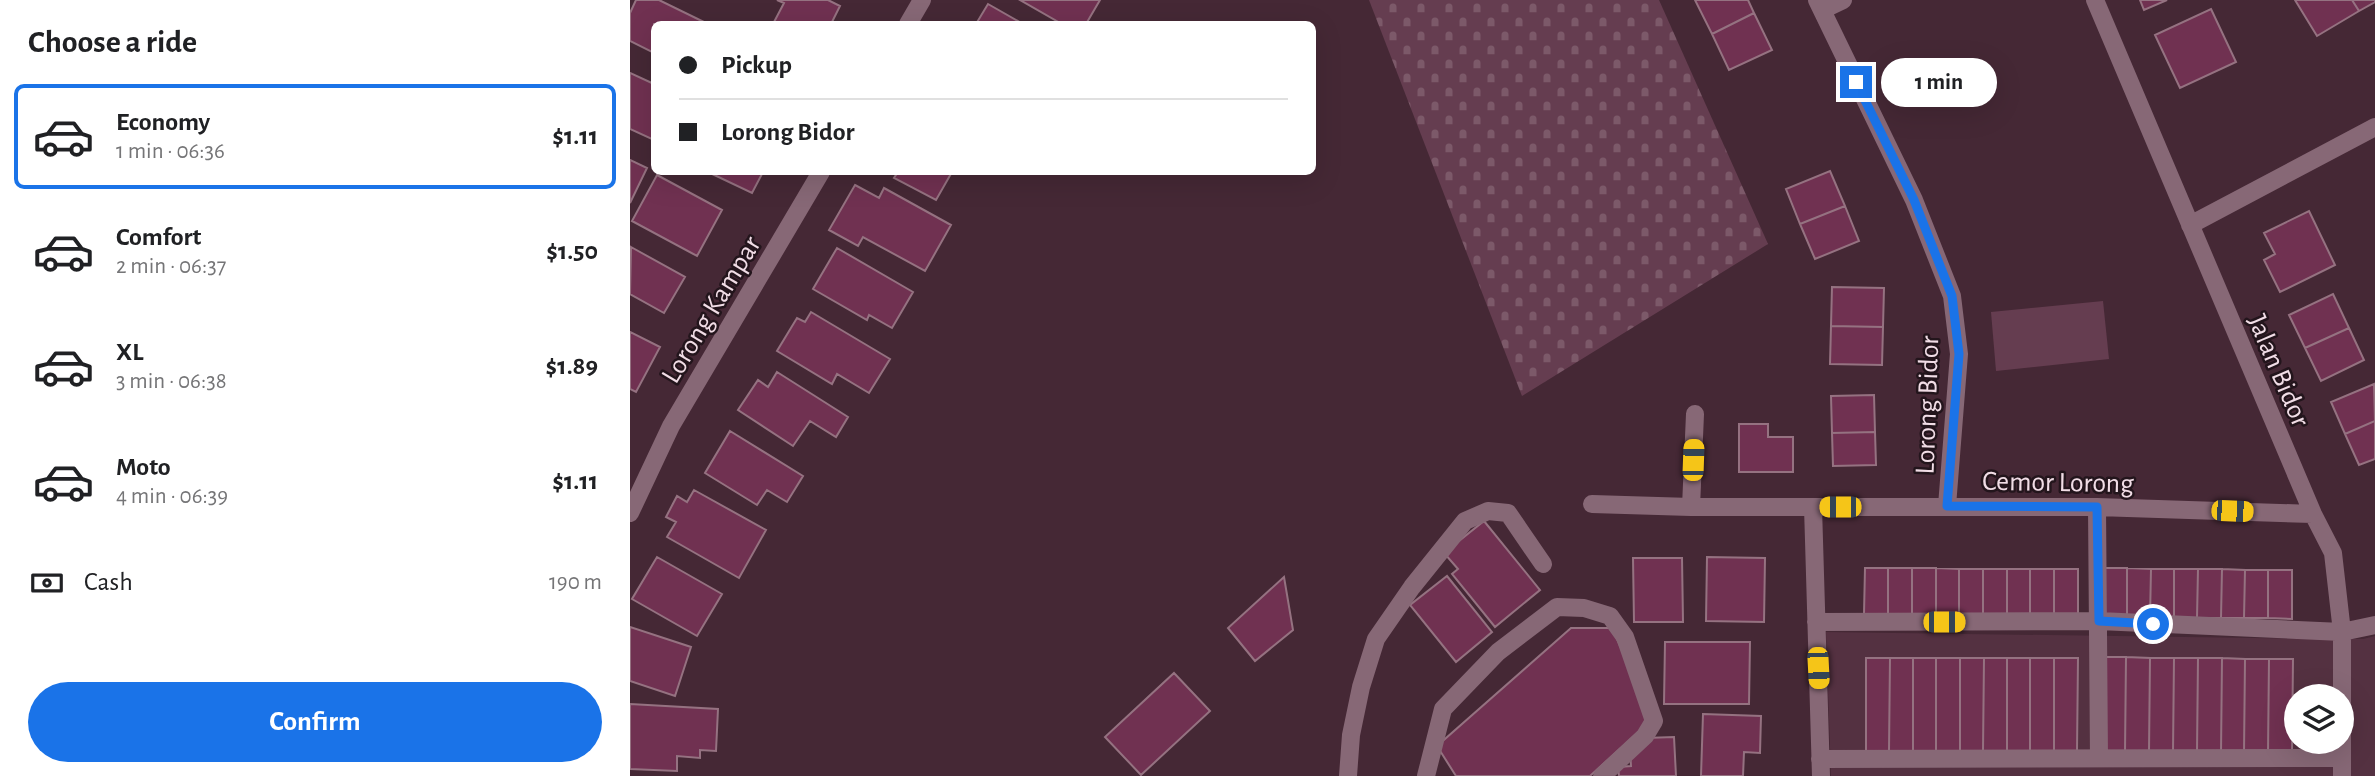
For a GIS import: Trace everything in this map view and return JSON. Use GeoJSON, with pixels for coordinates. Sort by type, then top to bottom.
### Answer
{"type":"FeatureCollection","features":[{"type":"Feature","properties":{"kind":"street"},"geometry":{"type":"LineString","coordinates":[[910,21],[922,0]]}},
{"type":"Feature","properties":{"kind":"street"},"geometry":{"type":"LineString","coordinates":[[1819,5],[1843,0]]}},
{"type":"Feature","properties":{"kind":"street","name":"Jalan Bidor"},"geometry":{"type":"LineString","coordinates":[[2095,0],[2313,514],[2333,553],[2342,632],[2342,767]]}},
{"type":"Feature","properties":{"kind":"street","name":"Lorong Bidor"},"geometry":{"type":"LineString","coordinates":[[1819,5],[1914,200],[1952,296],[1959,354],[1947,506]]}},
{"type":"Feature","properties":{"kind":"street"},"geometry":{"type":"LineString","coordinates":[[2190,225],[2375,127]]}},
{"type":"Feature","properties":{"kind":"street","name":"Lorong Kampar"},"geometry":{"type":"LineString","coordinates":[[630,513],[671,426],[819,175]]}},
{"type":"Feature","properties":{"kind":"street"},"geometry":{"type":"LineString","coordinates":[[1691,507],[1695,414]]}},
{"type":"Feature","properties":{"kind":"street","name":"Cemor Lorong"},"geometry":{"type":"LineString","coordinates":[[1592,504],[1691,507],[2097,507],[2313,514]]}},
{"type":"Feature","properties":{"kind":"street"},"geometry":{"type":"LineString","coordinates":[[1813,507],[1820,767],[2099,758],[2342,767]]}},
{"type":"Feature","properties":{"kind":"street"},"geometry":{"type":"LineString","coordinates":[[2097,507],[2099,758]]}},
{"type":"Feature","properties":{"kind":"street"},"geometry":{"type":"LineString","coordinates":[[1348,776],[1351,735],[1361,687],[1376,639],[1412,587],[1465,522],[1488,511],[1507,513],[1544,564]]}},
{"type":"Feature","properties":{"kind":"street"},"geometry":{"type":"LineString","coordinates":[[1426,776],[1443,709],[1497,652],[1557,607],[1584,608],[1610,616],[1625,637],[1654,721],[1645,736],[1602,776]]}},
{"type":"Feature","properties":{"kind":"street"},"geometry":{"type":"LineString","coordinates":[[1816,622],[2099,621],[2342,632],[2375,625]]}},
{"type":"Feature","properties":{"kind":"shaded area"},"geometry":{"type":"Polygon","coordinates":[[[1826,632],[2330,639],[2363,639],[2375,636],[2375,776],[1831,776],[1826,632]]]}},
{"type":"Feature","properties":{"kind":"green space"},"geometry":{"type":"Polygon","coordinates":[[[1369,0],[1659,0],[1768,244],[1522,396],[1369,0]]]}},
{"type":"Feature","properties":{"kind":"green space"},"geometry":{"type":"Polygon","coordinates":[[[2103,301],[2109,359],[1996,371],[1991,312],[2103,301]]]}},
{"type":"Feature","properties":{"kind":"building"},"geometry":{"type":"Polygon","coordinates":[[[636,0],[659,0],[702,21],[651,21],[651,52],[630,41],[630,13],[636,0]]]}},
{"type":"Feature","properties":{"kind":"building"},"geometry":{"type":"Polygon","coordinates":[[[777,0],[828,0],[840,6],[832,21],[775,21],[784,3],[777,0]]]}},
{"type":"Feature","properties":{"kind":"building"},"geometry":{"type":"Polygon","coordinates":[[[1020,0],[1100,0],[1088,21],[1057,21],[1020,0]]]}},
{"type":"Feature","properties":{"kind":"building"},"geometry":{"type":"Polygon","coordinates":[[[1695,0],[1748,0],[1754,13],[1712,34],[1695,0]]]}},
{"type":"Feature","properties":{"kind":"building"},"geometry":{"type":"Polygon","coordinates":[[[2140,0],[2167,0],[2144,10],[2140,0]]]}},
{"type":"Feature","properties":{"kind":"building"},"geometry":{"type":"Polygon","coordinates":[[[2295,0],[2352,0],[2359,11],[2317,36],[2295,0]]]}},
{"type":"Feature","properties":{"kind":"building"},"geometry":{"type":"Polygon","coordinates":[[[2352,0],[2375,0],[2375,2],[2359,11],[2352,0]]]}},
{"type":"Feature","properties":{"kind":"building"},"geometry":{"type":"Polygon","coordinates":[[[988,4],[1018,21],[978,21],[988,4]]]}},
{"type":"Feature","properties":{"kind":"building"},"geometry":{"type":"Polygon","coordinates":[[[2211,9],[2236,62],[2180,88],[2155,35],[2211,9]]]}},
{"type":"Feature","properties":{"kind":"building"},"geometry":{"type":"Polygon","coordinates":[[[1754,13],[1772,50],[1729,70],[1712,34],[1754,13]]]}},
{"type":"Feature","properties":{"kind":"building"},"geometry":{"type":"Polygon","coordinates":[[[630,73],[651,83],[651,139],[630,129],[630,73]]]}},
{"type":"Feature","properties":{"kind":"building"},"geometry":{"type":"Polygon","coordinates":[[[630,160],[647,168],[630,203],[630,160]]]}},
{"type":"Feature","properties":{"kind":"building"},"geometry":{"type":"Polygon","coordinates":[[[1830,171],[1845,206],[1800,224],[1786,189],[1830,171]]]}},
{"type":"Feature","properties":{"kind":"building"},"geometry":{"type":"Polygon","coordinates":[[[657,175],[722,210],[697,256],[632,221],[657,175]]]}},
{"type":"Feature","properties":{"kind":"building"},"geometry":{"type":"Polygon","coordinates":[[[714,175],[761,175],[752,193],[714,175]]]}},
{"type":"Feature","properties":{"kind":"building"},"geometry":{"type":"Polygon","coordinates":[[[896,175],[950,175],[936,200],[894,178],[896,175]]]}},
{"type":"Feature","properties":{"kind":"building"},"geometry":{"type":"Polygon","coordinates":[[[855,185],[879,198],[884,188],[951,225],[925,271],[863,237],[858,246],[829,230],[855,185]]]}},
{"type":"Feature","properties":{"kind":"building"},"geometry":{"type":"Polygon","coordinates":[[[1845,206],[1859,241],[1815,259],[1800,224],[1845,206]]]}},
{"type":"Feature","properties":{"kind":"building"},"geometry":{"type":"Polygon","coordinates":[[[2309,211],[2335,265],[2280,292],[2264,260],[2275,254],[2264,233],[2309,211]]]}},
{"type":"Feature","properties":{"kind":"building"},"geometry":{"type":"Polygon","coordinates":[[[631,247],[685,277],[664,313],[630,294],[631,247]]]}},
{"type":"Feature","properties":{"kind":"building"},"geometry":{"type":"Polygon","coordinates":[[[837,248],[913,292],[892,328],[869,315],[867,320],[813,289],[837,248]]]}},
{"type":"Feature","properties":{"kind":"building"},"geometry":{"type":"Polygon","coordinates":[[[1832,287],[1884,288],[1883,327],[1831,326],[1832,287]]]}},
{"type":"Feature","properties":{"kind":"building"},"geometry":{"type":"Polygon","coordinates":[[[2333,294],[2349,328],[2305,348],[2289,315],[2333,294]]]}},
{"type":"Feature","properties":{"kind":"building"},"geometry":{"type":"Polygon","coordinates":[[[811,312],[890,359],[869,393],[837,374],[832,384],[777,351],[797,318],[805,322],[811,312]]]}},
{"type":"Feature","properties":{"kind":"building"},"geometry":{"type":"Polygon","coordinates":[[[1831,326],[1883,327],[1882,365],[1830,364],[1831,326]]]}},
{"type":"Feature","properties":{"kind":"building"},"geometry":{"type":"Polygon","coordinates":[[[2349,328],[2364,360],[2321,381],[2305,348],[2349,328]]]}},
{"type":"Feature","properties":{"kind":"building"},"geometry":{"type":"Polygon","coordinates":[[[630,332],[660,347],[636,392],[630,389],[630,332]]]}},
{"type":"Feature","properties":{"kind":"building"},"geometry":{"type":"Polygon","coordinates":[[[777,372],[848,417],[836,437],[810,421],[793,446],[738,410],[758,380],[768,387],[777,372]]]}},
{"type":"Feature","properties":{"kind":"building"},"geometry":{"type":"Polygon","coordinates":[[[2374,384],[2375,421],[2345,434],[2331,402],[2374,384]]]}},
{"type":"Feature","properties":{"kind":"building"},"geometry":{"type":"Polygon","coordinates":[[[1874,395],[1875,432],[1832,433],[1831,396],[1874,395]]]}},
{"type":"Feature","properties":{"kind":"building"},"geometry":{"type":"Polygon","coordinates":[[[2375,421],[2375,459],[2359,465],[2345,434],[2375,421]]]}},
{"type":"Feature","properties":{"kind":"building"},"geometry":{"type":"Polygon","coordinates":[[[1739,424],[1768,424],[1768,437],[1793,437],[1793,472],[1739,472],[1739,424]]]}},
{"type":"Feature","properties":{"kind":"building"},"geometry":{"type":"Polygon","coordinates":[[[730,431],[803,476],[787,502],[767,490],[757,505],[705,473],[730,431]]]}},
{"type":"Feature","properties":{"kind":"building"},"geometry":{"type":"Polygon","coordinates":[[[1875,432],[1876,465],[1833,466],[1832,433],[1875,432]]]}},
{"type":"Feature","properties":{"kind":"building"},"geometry":{"type":"Polygon","coordinates":[[[694,490],[766,530],[739,578],[667,537],[676,522],[666,517],[677,496],[687,502],[694,490]]]}},
{"type":"Feature","properties":{"kind":"building"},"geometry":{"type":"Polygon","coordinates":[[[1484,521],[1540,590],[1495,627],[1452,574],[1458,569],[1444,553],[1484,521]]]}},
{"type":"Feature","properties":{"kind":"building"},"geometry":{"type":"Polygon","coordinates":[[[657,557],[722,594],[697,636],[632,599],[657,557]]]}},
{"type":"Feature","properties":{"kind":"building"},"geometry":{"type":"Polygon","coordinates":[[[1707,557],[1765,558],[1764,622],[1706,621],[1707,557]]]}},
{"type":"Feature","properties":{"kind":"building"},"geometry":{"type":"Polygon","coordinates":[[[1633,558],[1682,558],[1683,622],[1634,622],[1633,558]]]}},
{"type":"Feature","properties":{"kind":"building"},"geometry":{"type":"Polygon","coordinates":[[[1865,568],[1888,568],[1888,614],[1864,614],[1865,568]]]}},
{"type":"Feature","properties":{"kind":"building"},"geometry":{"type":"Polygon","coordinates":[[[1888,568],[1912,568],[1912,614],[1888,614],[1888,568]]]}},
{"type":"Feature","properties":{"kind":"building"},"geometry":{"type":"Polygon","coordinates":[[[1912,568],[1936,568],[1936,614],[1912,614],[1912,568]]]}},
{"type":"Feature","properties":{"kind":"building"},"geometry":{"type":"Polygon","coordinates":[[[1936,568],[1959,569],[1959,614],[1936,614],[1936,568]]]}},
{"type":"Feature","properties":{"kind":"building"},"geometry":{"type":"Polygon","coordinates":[[[2104,568],[2127,568],[2127,617],[2103,617],[2104,568]]]}},
{"type":"Feature","properties":{"kind":"building"},"geometry":{"type":"Polygon","coordinates":[[[2127,568],[2151,569],[2150,618],[2127,617],[2127,568]]]}},
{"type":"Feature","properties":{"kind":"building"},"geometry":{"type":"Polygon","coordinates":[[[1959,569],[1983,569],[1983,614],[1959,614],[1959,569]]]}},
{"type":"Feature","properties":{"kind":"building"},"geometry":{"type":"Polygon","coordinates":[[[1983,569],[2007,569],[2007,614],[1983,614],[1983,569]]]}},
{"type":"Feature","properties":{"kind":"building"},"geometry":{"type":"Polygon","coordinates":[[[2007,569],[2030,569],[2030,615],[2007,614],[2007,569]]]}},
{"type":"Feature","properties":{"kind":"building"},"geometry":{"type":"Polygon","coordinates":[[[2030,569],[2054,569],[2054,615],[2030,615],[2030,569]]]}},
{"type":"Feature","properties":{"kind":"building"},"geometry":{"type":"Polygon","coordinates":[[[2054,569],[2078,569],[2078,615],[2054,615],[2054,569]]]}},
{"type":"Feature","properties":{"kind":"building"},"geometry":{"type":"Polygon","coordinates":[[[2151,569],[2174,569],[2174,618],[2150,618],[2151,569]]]}},
{"type":"Feature","properties":{"kind":"building"},"geometry":{"type":"Polygon","coordinates":[[[2174,569],[2198,569],[2197,618],[2174,618],[2174,569]]]}},
{"type":"Feature","properties":{"kind":"building"},"geometry":{"type":"Polygon","coordinates":[[[2198,569],[2222,569],[2221,618],[2197,618],[2198,569]]]}},
{"type":"Feature","properties":{"kind":"building"},"geometry":{"type":"Polygon","coordinates":[[[2222,569],[2245,570],[2244,618],[2221,618],[2222,569]]]}},
{"type":"Feature","properties":{"kind":"building"},"geometry":{"type":"Polygon","coordinates":[[[2245,570],[2268,570],[2268,618],[2244,618],[2245,570]]]}},
{"type":"Feature","properties":{"kind":"building"},"geometry":{"type":"Polygon","coordinates":[[[2268,570],[2292,570],[2292,619],[2268,618],[2268,570]]]}},
{"type":"Feature","properties":{"kind":"building"},"geometry":{"type":"Polygon","coordinates":[[[1447,576],[1492,632],[1456,662],[1410,605],[1447,576]]]}},
{"type":"Feature","properties":{"kind":"building"},"geometry":{"type":"Polygon","coordinates":[[[1284,577],[1293,630],[1255,661],[1228,628],[1284,577]]]}},
{"type":"Feature","properties":{"kind":"building"},"geometry":{"type":"Polygon","coordinates":[[[630,627],[691,647],[675,696],[630,681],[630,627]]]}},
{"type":"Feature","properties":{"kind":"building"},"geometry":{"type":"Polygon","coordinates":[[[1571,628],[1612,628],[1653,719],[1590,776],[1456,776],[1437,746],[1571,628]]]}},
{"type":"Feature","properties":{"kind":"building"},"geometry":{"type":"Polygon","coordinates":[[[1665,642],[1750,642],[1749,704],[1664,704],[1665,642]]]}},
{"type":"Feature","properties":{"kind":"building"},"geometry":{"type":"Polygon","coordinates":[[[2102,657],[2126,657],[2125,752],[2102,752],[2102,657]]]}},
{"type":"Feature","properties":{"kind":"building"},"geometry":{"type":"Polygon","coordinates":[[[2126,657],[2150,658],[2149,752],[2125,752],[2126,657]]]}},
{"type":"Feature","properties":{"kind":"building"},"geometry":{"type":"Polygon","coordinates":[[[1866,658],[1890,658],[1889,751],[1866,751],[1866,658]]]}},
{"type":"Feature","properties":{"kind":"building"},"geometry":{"type":"Polygon","coordinates":[[[1890,658],[1913,658],[1913,751],[1889,751],[1890,658]]]}},
{"type":"Feature","properties":{"kind":"building"},"geometry":{"type":"Polygon","coordinates":[[[1913,658],[1936,658],[1936,751],[1913,751],[1913,658]]]}},
{"type":"Feature","properties":{"kind":"building"},"geometry":{"type":"Polygon","coordinates":[[[1936,658],[1960,658],[1960,751],[1936,751],[1936,658]]]}},
{"type":"Feature","properties":{"kind":"building"},"geometry":{"type":"Polygon","coordinates":[[[1960,658],[1984,658],[1983,751],[1960,751],[1960,658]]]}},
{"type":"Feature","properties":{"kind":"building"},"geometry":{"type":"Polygon","coordinates":[[[1984,658],[2007,658],[2007,751],[1983,751],[1984,658]]]}},
{"type":"Feature","properties":{"kind":"building"},"geometry":{"type":"Polygon","coordinates":[[[2007,658],[2030,658],[2030,751],[2007,751],[2007,658]]]}},
{"type":"Feature","properties":{"kind":"building"},"geometry":{"type":"Polygon","coordinates":[[[2030,658],[2054,658],[2054,751],[2030,751],[2030,658]]]}},
{"type":"Feature","properties":{"kind":"building"},"geometry":{"type":"Polygon","coordinates":[[[2054,658],[2078,658],[2077,751],[2054,751],[2054,658]]]}},
{"type":"Feature","properties":{"kind":"building"},"geometry":{"type":"Polygon","coordinates":[[[2150,658],[2174,658],[2173,752],[2149,752],[2150,658]]]}},
{"type":"Feature","properties":{"kind":"building"},"geometry":{"type":"Polygon","coordinates":[[[2174,658],[2198,658],[2197,752],[2173,752],[2174,658]]]}},
{"type":"Feature","properties":{"kind":"building"},"geometry":{"type":"Polygon","coordinates":[[[2198,658],[2222,658],[2221,753],[2197,752],[2198,658]]]}},
{"type":"Feature","properties":{"kind":"building"},"geometry":{"type":"Polygon","coordinates":[[[2222,658],[2245,659],[2244,753],[2221,753],[2222,658]]]}},
{"type":"Feature","properties":{"kind":"building"},"geometry":{"type":"Polygon","coordinates":[[[2245,659],[2269,659],[2268,753],[2244,753],[2245,659]]]}},
{"type":"Feature","properties":{"kind":"building"},"geometry":{"type":"Polygon","coordinates":[[[2269,659],[2293,659],[2293,684],[2284,684],[2284,753],[2268,753],[2269,659]]]}},
{"type":"Feature","properties":{"kind":"building"},"geometry":{"type":"Polygon","coordinates":[[[1174,673],[1210,711],[1141,775],[1105,737],[1174,673]]]}},
{"type":"Feature","properties":{"kind":"building"},"geometry":{"type":"Polygon","coordinates":[[[630,704],[718,709],[716,751],[700,750],[700,758],[677,756],[677,771],[630,769],[630,704]]]}},
{"type":"Feature","properties":{"kind":"building"},"geometry":{"type":"Polygon","coordinates":[[[1703,714],[1761,716],[1760,753],[1744,752],[1743,776],[1701,776],[1703,714]]]}},
{"type":"Feature","properties":{"kind":"building"},"geometry":{"type":"Polygon","coordinates":[[[1674,737],[1676,776],[1619,776],[1618,767],[1631,766],[1630,750],[1645,738],[1674,737]]]}},
{"type":"Feature","properties":{"kind":"route"},"geometry":{"type":"LineString","coordinates":[[1856,82],[1914,200],[1952,296],[1959,354],[1947,506],[2097,507],[2099,621],[2153,624]]}}]}
